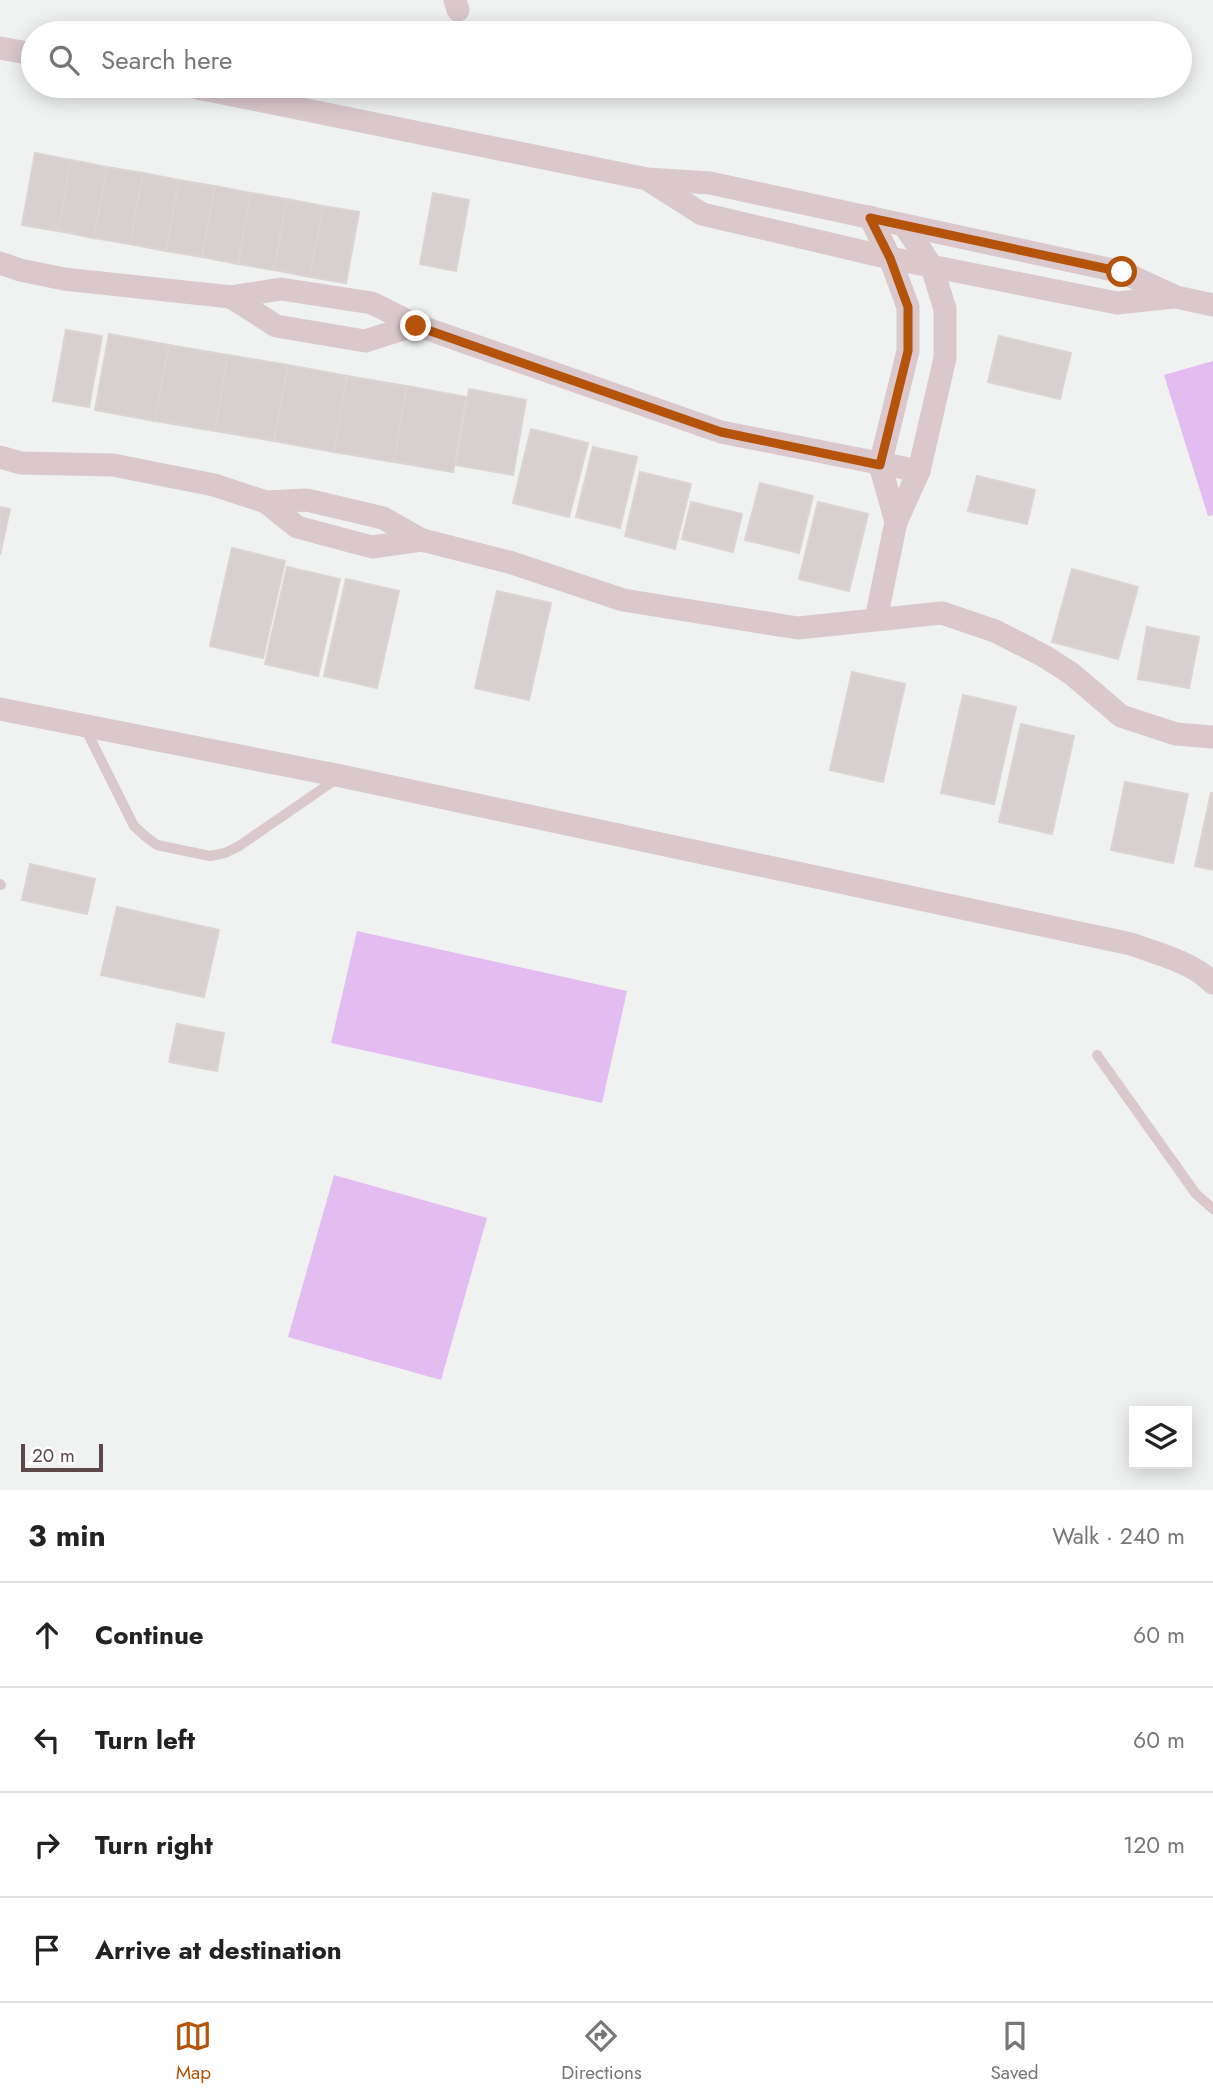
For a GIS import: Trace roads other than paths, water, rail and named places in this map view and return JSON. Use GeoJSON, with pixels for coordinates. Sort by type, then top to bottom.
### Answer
{"type":"FeatureCollection","features":[{"type":"Feature","properties":{"kind":"street"},"geometry":{"type":"LineString","coordinates":[[0,48],[21,52]]}},
{"type":"Feature","properties":{"kind":"street"},"geometry":{"type":"LineString","coordinates":[[247,98],[647,179],[710,183],[1122,272],[1176,297],[1213,305]]}},
{"type":"Feature","properties":{"kind":"street"},"geometry":{"type":"LineString","coordinates":[[647,179],[702,214],[890,258],[1117,303],[1176,297]]}},
{"type":"Feature","properties":{"kind":"street"},"geometry":{"type":"LineString","coordinates":[[870,218],[890,258],[908,307],[908,351],[880,465],[896,522]]}},
{"type":"Feature","properties":{"kind":"street"},"geometry":{"type":"LineString","coordinates":[[876,619],[896,522],[919,471],[946,358],[945,309],[932,267],[904,225]]}},
{"type":"Feature","properties":{"kind":"street"},"geometry":{"type":"LineString","coordinates":[[0,263],[64,279],[231,297],[281,289],[372,303],[416,326],[721,432],[919,471]]}},
{"type":"Feature","properties":{"kind":"street"},"geometry":{"type":"LineString","coordinates":[[231,297],[276,326],[365,341],[416,326]]}},
{"type":"Feature","properties":{"kind":"street"},"geometry":{"type":"LineString","coordinates":[[900,383],[938,392]]}},
{"type":"Feature","properties":{"kind":"street"},"geometry":{"type":"LineString","coordinates":[[0,457],[21,463],[113,464],[214,485],[266,502],[297,527],[372,547],[422,540]]}},
{"type":"Feature","properties":{"kind":"street"},"geometry":{"type":"LineString","coordinates":[[266,502],[307,500],[383,518],[422,540],[509,562],[623,600],[798,628],[942,613],[995,631],[1044,656],[1063,668],[1121,716],[1176,734],[1213,737]]}},
{"type":"Feature","properties":{"kind":"street"},"geometry":{"type":"LineString","coordinates":[[0,709],[341,776],[1131,944],[1180,963],[1206,976],[1213,983]]}},
{"type":"Feature","properties":{"kind":"lane"},"geometry":{"type":"LineString","coordinates":[[84,726],[134,826],[158,845],[210,856],[239,846],[341,776]]}},
{"type":"Feature","properties":{"kind":"lane"},"geometry":{"type":"LineString","coordinates":[[1097,1055],[1196,1194],[1213,1209]]}}]}
